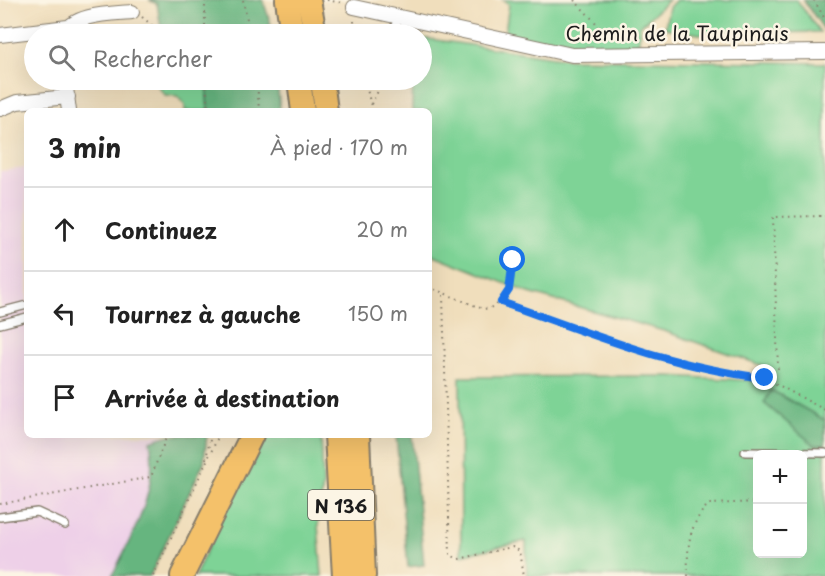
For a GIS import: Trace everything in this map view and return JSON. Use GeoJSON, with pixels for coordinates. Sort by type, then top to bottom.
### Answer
{"type":"FeatureCollection","features":[{"type":"Feature","properties":{"kind":"highway"},"geometry":{"type":"LineString","coordinates":[[287,0],[291,24]]}},
{"type":"Feature","properties":{"kind":"highway"},"geometry":{"type":"LineString","coordinates":[[309,0],[313,24]]}},
{"type":"Feature","properties":{"kind":"highway"},"geometry":{"type":"LineString","coordinates":[[300,90],[303,108]]}},
{"type":"Feature","properties":{"kind":"highway"},"geometry":{"type":"LineString","coordinates":[[323,90],[326,108]]}},
{"type":"Feature","properties":{"kind":"highway"},"geometry":{"type":"LineString","coordinates":[[182,576],[251,438]]}},
{"type":"Feature","properties":{"kind":"highway","name":"N 136"},"geometry":{"type":"LineString","coordinates":[[336,438],[344,576]]}},
{"type":"Feature","properties":{"kind":"highway","name":"N 136"},"geometry":{"type":"LineString","coordinates":[[358,438],[364,576]]}},
{"type":"Feature","properties":{"kind":"street","name":"Chemin de la Taupinais"},"geometry":{"type":"LineString","coordinates":[[351,5],[572,55],[825,52]]}},
{"type":"Feature","properties":{"kind":"street"},"geometry":{"type":"LineString","coordinates":[[82,24],[103,15],[132,12]]}},
{"type":"Feature","properties":{"kind":"street"},"geometry":{"type":"LineString","coordinates":[[0,35],[24,34]]}},
{"type":"Feature","properties":{"kind":"street"},"geometry":{"type":"LineString","coordinates":[[0,109],[17,102],[69,104]]}},
{"type":"Feature","properties":{"kind":"lane"},"geometry":{"type":"LineString","coordinates":[[396,24],[397,16]]}},
{"type":"Feature","properties":{"kind":"lane"},"geometry":{"type":"LineString","coordinates":[[0,312],[24,306]]}},
{"type":"Feature","properties":{"kind":"lane"},"geometry":{"type":"LineString","coordinates":[[0,324],[24,318]]}},
{"type":"Feature","properties":{"kind":"lane"},"geometry":{"type":"LineString","coordinates":[[745,452],[825,453]]}},
{"type":"Feature","properties":{"kind":"lane"},"geometry":{"type":"LineString","coordinates":[[0,517],[37,512],[64,525]]}},
{"type":"Feature","properties":{"kind":"path"},"geometry":{"type":"LineString","coordinates":[[205,0],[205,24]]}},
{"type":"Feature","properties":{"kind":"path"},"geometry":{"type":"LineString","coordinates":[[243,0],[248,24]]}},
{"type":"Feature","properties":{"kind":"path"},"geometry":{"type":"LineString","coordinates":[[324,0],[351,5]]}},
{"type":"Feature","properties":{"kind":"path"},"geometry":{"type":"LineString","coordinates":[[574,0],[598,25],[600,34]]}},
{"type":"Feature","properties":{"kind":"path"},"geometry":{"type":"LineString","coordinates":[[814,0],[825,19]]}},
{"type":"Feature","properties":{"kind":"path"},"geometry":{"type":"LineString","coordinates":[[132,12],[153,24]]}},
{"type":"Feature","properties":{"kind":"path"},"geometry":{"type":"LineString","coordinates":[[207,90],[208,108]]}},
{"type":"Feature","properties":{"kind":"path"},"geometry":{"type":"LineString","coordinates":[[257,90],[259,108]]}},
{"type":"Feature","properties":{"kind":"path"},"geometry":{"type":"LineString","coordinates":[[368,90],[372,108]]}},
{"type":"Feature","properties":{"kind":"path"},"geometry":{"type":"LineString","coordinates":[[371,104],[379,90]]}},
{"type":"Feature","properties":{"kind":"path"},"geometry":{"type":"LineString","coordinates":[[778,369],[773,217],[825,216]]}},
{"type":"Feature","properties":{"kind":"path"},"geometry":{"type":"LineString","coordinates":[[432,289],[483,309],[491,308],[501,302],[509,290],[513,260]]}},
{"type":"Feature","properties":{"kind":"path"},"geometry":{"type":"LineString","coordinates":[[443,295],[450,555],[459,559],[512,547],[520,551],[524,576]]}},
{"type":"Feature","properties":{"kind":"path"},"geometry":{"type":"LineString","coordinates":[[501,302],[566,327],[688,364],[735,376],[759,378],[825,410]]}},
{"type":"Feature","properties":{"kind":"path"},"geometry":{"type":"LineString","coordinates":[[0,504],[151,477],[166,438]]}},
{"type":"Feature","properties":{"kind":"path"},"geometry":{"type":"LineString","coordinates":[[206,462],[210,438]]}},
{"type":"Feature","properties":{"kind":"path"},"geometry":{"type":"LineString","coordinates":[[153,576],[218,438]]}},
{"type":"Feature","properties":{"kind":"path"},"geometry":{"type":"LineString","coordinates":[[688,576],[687,545],[704,508],[709,504],[753,502]]}},
{"type":"Feature","properties":{"kind":"shaded area"},"geometry":{"type":"Polygon","coordinates":[[[24,168],[24,438],[167,438],[153,459],[145,509],[112,576],[0,576],[0,171],[24,168]]]}},
{"type":"Feature","properties":{"kind":"green space"},"geometry":{"type":"Polygon","coordinates":[[[149,0],[263,0],[271,24],[160,24],[157,4],[149,0]]]}},
{"type":"Feature","properties":{"kind":"green space"},"geometry":{"type":"Polygon","coordinates":[[[503,0],[669,0],[640,26],[638,53],[571,51],[505,33],[509,4],[503,0]]]}},
{"type":"Feature","properties":{"kind":"green space"},"geometry":{"type":"Polygon","coordinates":[[[676,0],[797,0],[820,32],[699,34],[665,28],[669,7],[676,0]]]}},
{"type":"Feature","properties":{"kind":"green space"},"geometry":{"type":"Polygon","coordinates":[[[803,0],[825,0],[825,31],[803,0]]]}},
{"type":"Feature","properties":{"kind":"green space"},"geometry":{"type":"Polygon","coordinates":[[[432,39],[568,59],[825,63],[825,576],[527,576],[526,541],[461,555],[460,377],[668,376],[761,381],[764,366],[664,331],[529,293],[432,254],[432,108],[412,108],[413,90],[432,90],[432,39]]]}},
{"type":"Feature","properties":{"kind":"green space"},"geometry":{"type":"Polygon","coordinates":[[[161,90],[207,90],[208,108],[185,108],[177,96],[165,95],[161,90]]]}},
{"type":"Feature","properties":{"kind":"green space"},"geometry":{"type":"Polygon","coordinates":[[[207,90],[278,90],[280,108],[208,108],[207,90]]]}},
{"type":"Feature","properties":{"kind":"green space"},"geometry":{"type":"Polygon","coordinates":[[[771,390],[825,420],[825,445],[814,445],[764,403],[771,390]]]}},
{"type":"Feature","properties":{"kind":"green space"},"geometry":{"type":"Polygon","coordinates":[[[160,438],[207,438],[204,462],[150,576],[112,576],[136,528],[147,494],[151,477],[150,441],[160,438]]]}},
{"type":"Feature","properties":{"kind":"green space"},"geometry":{"type":"Polygon","coordinates":[[[257,438],[321,438],[323,484],[318,525],[322,576],[195,576],[257,438]]]}},
{"type":"Feature","properties":{"kind":"green space"},"geometry":{"type":"Polygon","coordinates":[[[396,438],[412,438],[424,565],[408,567],[396,438]]]}},
{"type":"Feature","properties":{"kind":"route"},"geometry":{"type":"LineString","coordinates":[[513,260],[509,290],[501,302],[566,327],[688,364],[735,376],[765,378]]}}]}
